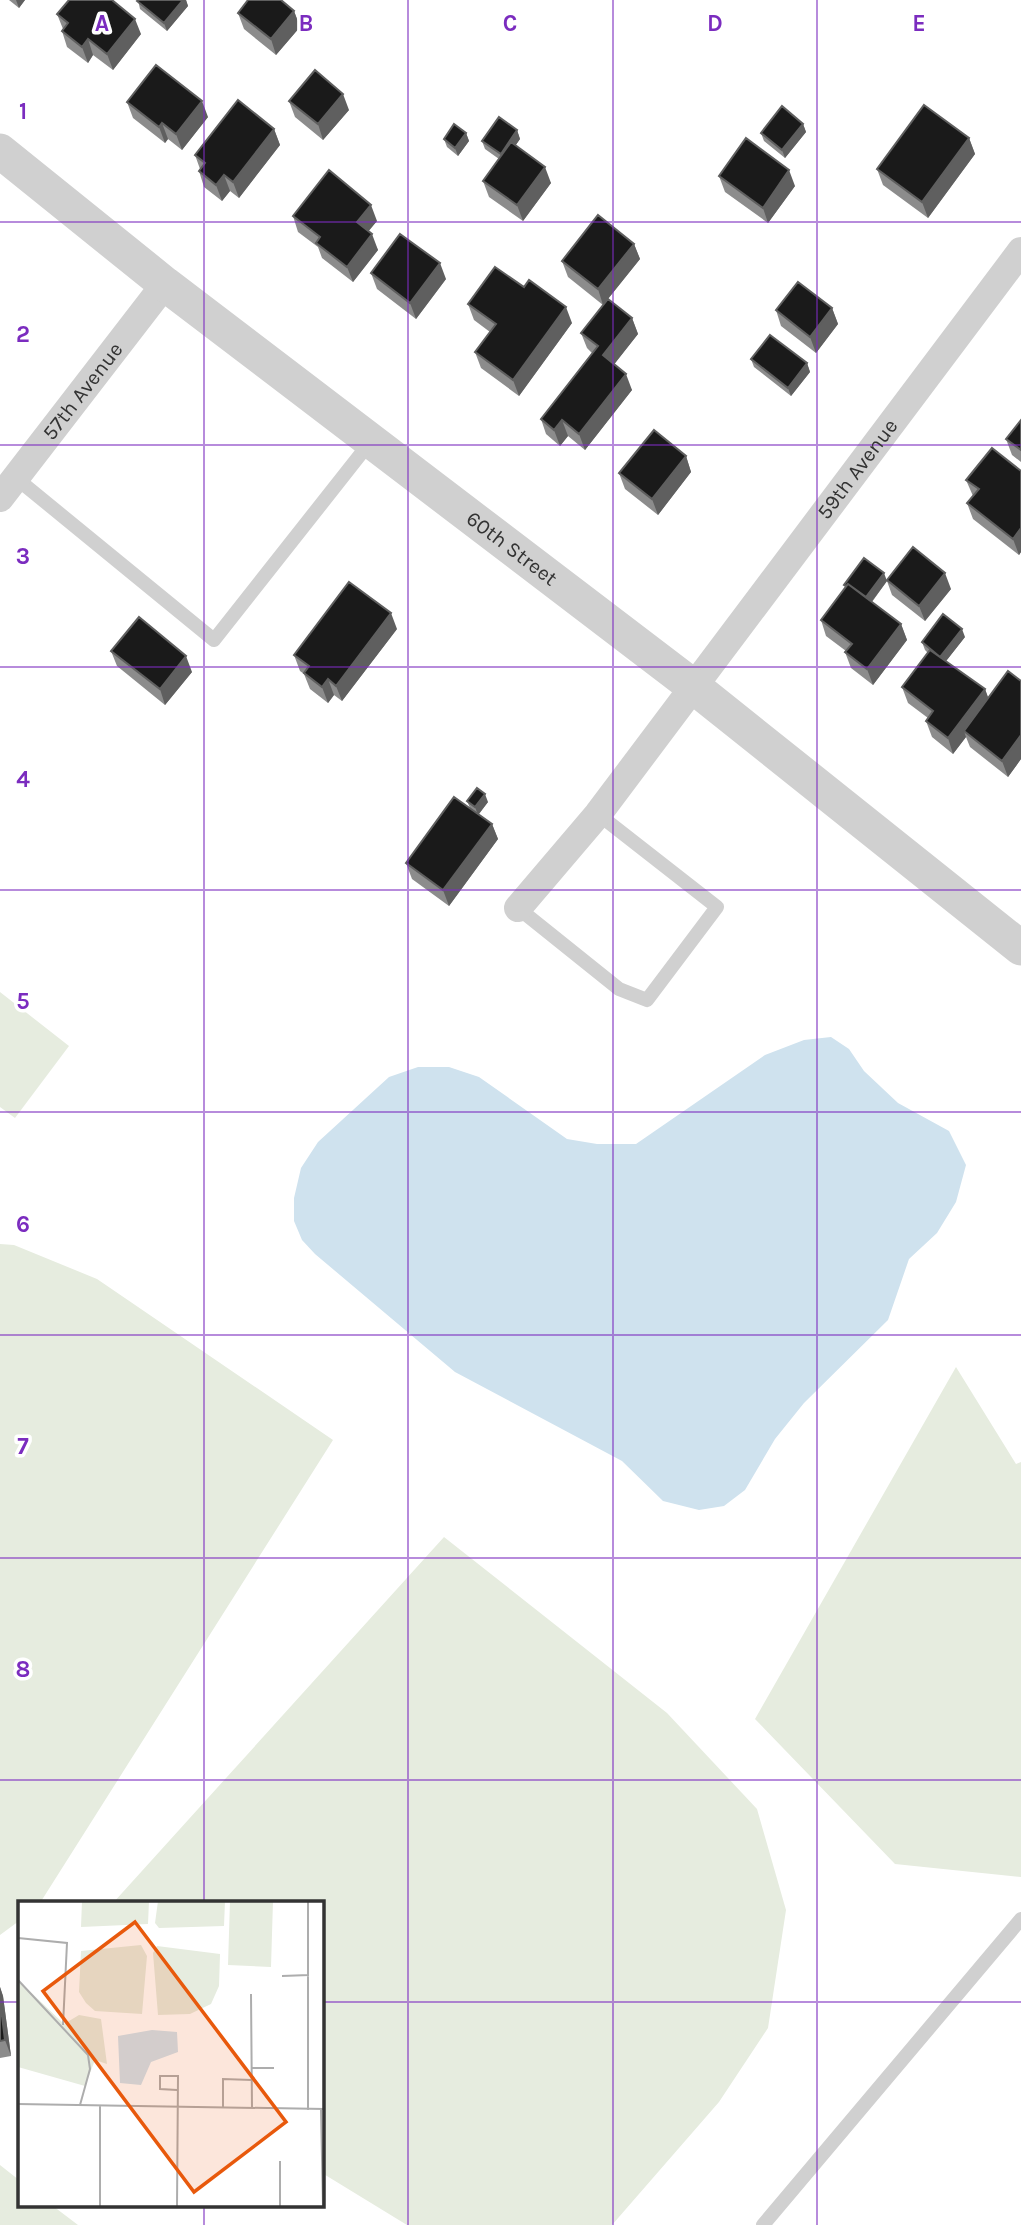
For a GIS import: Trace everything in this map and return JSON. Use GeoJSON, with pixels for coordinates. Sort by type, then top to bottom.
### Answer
{"type":"FeatureCollection","features":[{"type":"Feature","properties":{"kind":"street","name":"60th Street"},"geometry":{"type":"LineString","coordinates":[[0,151],[165,284],[694,687],[1021,948]]}},
{"type":"Feature","properties":{"kind":"street","name":"59th Avenue"},"geometry":{"type":"LineString","coordinates":[[518,908],[598,814],[1021,251]]}},
{"type":"Feature","properties":{"kind":"street","name":"57th Avenue"},"geometry":{"type":"LineString","coordinates":[[8,488],[165,284]]}},
{"type":"Feature","properties":{"kind":"lane"},"geometry":{"type":"LineString","coordinates":[[8,488],[214,640],[371,441]]}},
{"type":"Feature","properties":{"kind":"lane"},"geometry":{"type":"LineString","coordinates":[[518,908],[619,989],[648,1000],[717,907],[598,814]]}},
{"type":"Feature","properties":{"kind":"lane"},"geometry":{"type":"LineString","coordinates":[[763,2225],[1021,1919]]}},
{"type":"Feature","properties":{"kind":"shaded area"},"geometry":{"type":"Polygon","coordinates":[[[0,992],[69,1046],[15,1118],[0,1107],[0,992]]]}},
{"type":"Feature","properties":{"kind":"shaded area"},"geometry":{"type":"Polygon","coordinates":[[[0,1244],[14,1245],[97,1279],[333,1440],[41,1901],[18,1901],[18,1922],[0,1935],[0,1244]]]}},
{"type":"Feature","properties":{"kind":"shaded area"},"geometry":{"type":"Polygon","coordinates":[[[956,1367],[1016,1464],[1021,1462],[1021,1877],[895,1864],[755,1719],[956,1367]]]}},
{"type":"Feature","properties":{"kind":"shaded area"},"geometry":{"type":"Polygon","coordinates":[[[444,1537],[667,1713],[757,1809],[786,1910],[768,2028],[719,2102],[612,2225],[407,2225],[324,2174],[324,1901],[115,1901],[444,1537]]]}},
{"type":"Feature","properties":{"kind":"shaded area"},"geometry":{"type":"Polygon","coordinates":[[[0,2165],[18,2179],[18,2208],[56,2208],[78,2225],[0,2225],[0,2165]]]}},
{"type":"Feature","properties":{"kind":"water"},"geometry":{"type":"Polygon","coordinates":[[[831,1037],[849,1049],[864,1071],[898,1103],[949,1131],[966,1165],[956,1202],[937,1233],[909,1259],[888,1320],[804,1403],[775,1439],[745,1490],[724,1506],[699,1510],[663,1501],[622,1461],[455,1372],[315,1254],[302,1240],[294,1221],[294,1198],[301,1168],[318,1142],[389,1077],[418,1067],[449,1067],[479,1077],[567,1139],[597,1144],[636,1144],[765,1055],[804,1040],[831,1037]]]}},
{"type":"Feature","properties":{"kind":"building"},"geometry":{"type":"Polygon","coordinates":[[[69,0],[112,0],[135,19],[107,54],[88,39],[82,47],[62,31],[68,23],[57,14],[69,0]]]}},
{"type":"Feature","properties":{"kind":"building"},"geometry":{"type":"Polygon","coordinates":[[[138,0],[183,0],[164,23],[138,0]]]}},
{"type":"Feature","properties":{"kind":"building"},"geometry":{"type":"Polygon","coordinates":[[[248,0],[281,0],[294,11],[271,39],[238,13],[248,0]]]}},
{"type":"Feature","properties":{"kind":"building"},"geometry":{"type":"Polygon","coordinates":[[[156,65],[202,101],[176,134],[162,123],[159,127],[127,102],[156,65]]]}},
{"type":"Feature","properties":{"kind":"building"},"geometry":{"type":"Polygon","coordinates":[[[315,70],[343,94],[318,124],[289,101],[315,70]]]}},
{"type":"Feature","properties":{"kind":"building"},"geometry":{"type":"Polygon","coordinates":[[[238,100],[274,129],[233,182],[224,175],[216,185],[199,171],[205,163],[195,155],[238,100]]]}},
{"type":"Feature","properties":{"kind":"building"},"geometry":{"type":"Polygon","coordinates":[[[924,105],[969,138],[922,202],[877,169],[924,105]]]}},
{"type":"Feature","properties":{"kind":"building"},"geometry":{"type":"Polygon","coordinates":[[[782,106],[803,124],[782,150],[761,133],[782,106]]]}},
{"type":"Feature","properties":{"kind":"building"},"geometry":{"type":"Polygon","coordinates":[[[499,117],[517,130],[501,154],[482,141],[499,117]]]}},
{"type":"Feature","properties":{"kind":"building"},"geometry":{"type":"Polygon","coordinates":[[[454,124],[466,133],[455,148],[444,139],[454,124]]]}},
{"type":"Feature","properties":{"kind":"building"},"geometry":{"type":"Polygon","coordinates":[[[746,138],[789,170],[763,208],[719,176],[746,138]]]}},
{"type":"Feature","properties":{"kind":"building"},"geometry":{"type":"Polygon","coordinates":[[[511,142],[545,167],[517,205],[483,181],[511,142]]]}},
{"type":"Feature","properties":{"kind":"building"},"geometry":{"type":"Polygon","coordinates":[[[329,170],[371,205],[357,222],[372,234],[347,267],[316,243],[320,237],[293,216],[329,170]]]}},
{"type":"Feature","properties":{"kind":"building"},"geometry":{"type":"Polygon","coordinates":[[[598,215],[634,244],[598,289],[562,261],[598,215]]]}},
{"type":"Feature","properties":{"kind":"building"},"geometry":{"type":"Polygon","coordinates":[[[400,234],[440,263],[410,303],[371,273],[400,234]]]}},
{"type":"Feature","properties":{"kind":"building"},"geometry":{"type":"Polygon","coordinates":[[[495,267],[524,287],[529,280],[566,307],[513,380],[475,352],[496,324],[468,304],[495,267]]]}},
{"type":"Feature","properties":{"kind":"building"},"geometry":{"type":"Polygon","coordinates":[[[798,282],[832,308],[810,337],[776,310],[798,282]]]}},
{"type":"Feature","properties":{"kind":"building"},"geometry":{"type":"Polygon","coordinates":[[[608,299],[632,318],[603,355],[626,374],[579,434],[562,420],[554,430],[541,419],[598,346],[581,333],[608,299]]]}},
{"type":"Feature","properties":{"kind":"building"},"geometry":{"type":"Polygon","coordinates":[[[770,335],[807,363],[788,388],[751,359],[770,335]]]}},
{"type":"Feature","properties":{"kind":"building"},"geometry":{"type":"Polygon","coordinates":[[[1021,420],[1021,450],[1006,439],[1021,420]]]}},
{"type":"Feature","properties":{"kind":"building"},"geometry":{"type":"Polygon","coordinates":[[[654,430],[686,456],[652,499],[619,473],[654,430]]]}},
{"type":"Feature","properties":{"kind":"building"},"geometry":{"type":"Polygon","coordinates":[[[992,448],[1021,471],[1021,528],[1013,539],[967,503],[979,489],[966,480],[992,448]]]}},
{"type":"Feature","properties":{"kind":"building"},"geometry":{"type":"Polygon","coordinates":[[[913,547],[945,573],[919,606],[887,580],[913,547]]]}},
{"type":"Feature","properties":{"kind":"building"},"geometry":{"type":"Polygon","coordinates":[[[864,558],[884,573],[866,597],[848,584],[844,585],[864,558]]]}},
{"type":"Feature","properties":{"kind":"building"},"geometry":{"type":"Polygon","coordinates":[[[349,582],[391,613],[336,686],[328,679],[322,687],[304,673],[309,666],[294,655],[349,582]]]}},
{"type":"Feature","properties":{"kind":"building"},"geometry":{"type":"Polygon","coordinates":[[[848,584],[901,624],[867,669],[845,652],[852,644],[821,620],[848,584]]]}},
{"type":"Feature","properties":{"kind":"building"},"geometry":{"type":"Polygon","coordinates":[[[943,614],[962,629],[940,657],[922,642],[943,614]]]}},
{"type":"Feature","properties":{"kind":"building"},"geometry":{"type":"Polygon","coordinates":[[[139,617],[186,656],[160,689],[111,651],[139,617]]]}},
{"type":"Feature","properties":{"kind":"building"},"geometry":{"type":"Polygon","coordinates":[[[930,650],[985,689],[948,738],[926,721],[933,711],[902,687],[930,650]]]}},
{"type":"Feature","properties":{"kind":"building"},"geometry":{"type":"Polygon","coordinates":[[[1008,671],[1021,681],[1021,735],[1002,761],[964,731],[1008,671]]]}},
{"type":"Feature","properties":{"kind":"building"},"geometry":{"type":"Polygon","coordinates":[[[477,788],[485,794],[475,807],[467,801],[477,788]]]}},
{"type":"Feature","properties":{"kind":"building"},"geometry":{"type":"Polygon","coordinates":[[[454,797],[492,824],[443,890],[406,863],[454,797]]]}},
{"type":"Feature","properties":{"kind":"building"},"geometry":{"type":"Polygon","coordinates":[[[0,2000],[5,2040],[0,2041],[0,2000]]]}}]}
